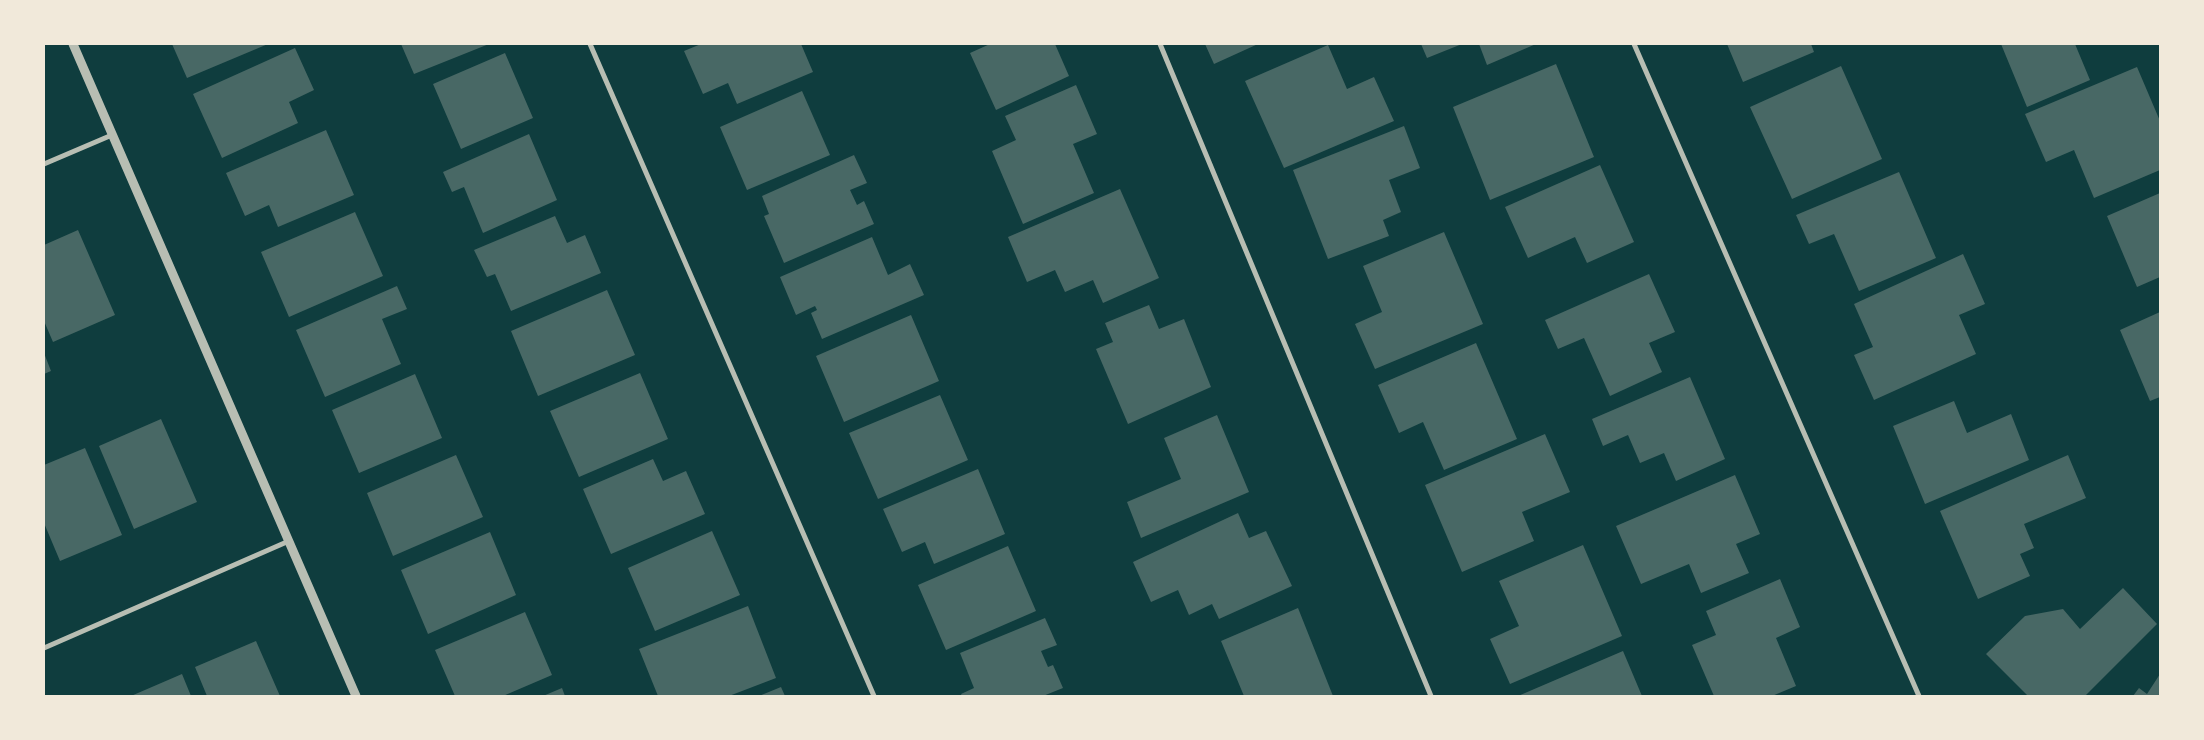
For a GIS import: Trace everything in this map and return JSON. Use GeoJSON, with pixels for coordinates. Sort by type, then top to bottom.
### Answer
{"type":"FeatureCollection","features":[{"type":"Feature","properties":{"kind":"street"},"geometry":{"type":"LineString","coordinates":[[73,44],[356,696]]}},
{"type":"Feature","properties":{"kind":"street"},"geometry":{"type":"LineString","coordinates":[[590,44],[874,696]]}},
{"type":"Feature","properties":{"kind":"street"},"geometry":{"type":"LineString","coordinates":[[1160,44],[1430,696]]}},
{"type":"Feature","properties":{"kind":"street"},"geometry":{"type":"LineString","coordinates":[[1634,44],[1919,696]]}},
{"type":"Feature","properties":{"kind":"street"},"geometry":{"type":"LineString","coordinates":[[44,164],[112,135]]}},
{"type":"Feature","properties":{"kind":"street"},"geometry":{"type":"LineString","coordinates":[[44,648],[289,541]]}},
{"type":"Feature","properties":{"kind":"building"},"geometry":{"type":"Polygon","coordinates":[[[172,44],[268,44],[187,78],[172,44]]]}},
{"type":"Feature","properties":{"kind":"building"},"geometry":{"type":"Polygon","coordinates":[[[401,44],[489,44],[414,74],[401,44]]]}},
{"type":"Feature","properties":{"kind":"building"},"geometry":{"type":"Polygon","coordinates":[[[701,44],[801,44],[813,72],[737,104],[728,83],[703,94],[684,51],[701,44]]]}},
{"type":"Feature","properties":{"kind":"building"},"geometry":{"type":"Polygon","coordinates":[[[990,44],[1055,44],[1069,76],[996,110],[970,53],[990,44]]]}},
{"type":"Feature","properties":{"kind":"building"},"geometry":{"type":"Polygon","coordinates":[[[1205,44],[1258,44],[1214,64],[1205,44]]]}},
{"type":"Feature","properties":{"kind":"building"},"geometry":{"type":"Polygon","coordinates":[[[1421,44],[1462,44],[1427,58],[1421,44]]]}},
{"type":"Feature","properties":{"kind":"building"},"geometry":{"type":"Polygon","coordinates":[[[1479,44],[1536,44],[1487,65],[1479,44]]]}},
{"type":"Feature","properties":{"kind":"building"},"geometry":{"type":"Polygon","coordinates":[[[1727,44],[1811,44],[1814,52],[1743,82],[1727,44]]]}},
{"type":"Feature","properties":{"kind":"building"},"geometry":{"type":"Polygon","coordinates":[[[2001,44],[2075,44],[2090,80],[2027,107],[2001,44]]]}},
{"type":"Feature","properties":{"kind":"building"},"geometry":{"type":"Polygon","coordinates":[[[1328,45],[1347,89],[1374,77],[1394,121],[1284,168],[1245,81],[1328,45]]]}},
{"type":"Feature","properties":{"kind":"building"},"geometry":{"type":"Polygon","coordinates":[[[295,48],[314,90],[289,102],[298,123],[222,158],[193,94],[295,48]]]}},
{"type":"Feature","properties":{"kind":"building"},"geometry":{"type":"Polygon","coordinates":[[[505,53],[533,118],[461,149],[433,84],[505,53]]]}},
{"type":"Feature","properties":{"kind":"building"},"geometry":{"type":"Polygon","coordinates":[[[1556,64],[1594,157],[1490,200],[1453,107],[1556,64]]]}},
{"type":"Feature","properties":{"kind":"building"},"geometry":{"type":"Polygon","coordinates":[[[1841,66],[1882,159],[1792,199],[1750,107],[1841,66]]]}},
{"type":"Feature","properties":{"kind":"building"},"geometry":{"type":"Polygon","coordinates":[[[2137,67],[2160,121],[2160,170],[2094,198],[2074,150],[2046,162],[2025,114],[2137,67]]]}},
{"type":"Feature","properties":{"kind":"building"},"geometry":{"type":"Polygon","coordinates":[[[1076,85],[1097,134],[1073,144],[1094,193],[1023,224],[992,151],[1016,140],[1005,116],[1076,85]]]}},
{"type":"Feature","properties":{"kind":"building"},"geometry":{"type":"Polygon","coordinates":[[[802,91],[830,155],[747,190],[720,127],[802,91]]]}},
{"type":"Feature","properties":{"kind":"building"},"geometry":{"type":"Polygon","coordinates":[[[1404,126],[1420,168],[1389,180],[1401,212],[1383,220],[1389,236],[1328,259],[1293,170],[1404,126]]]}},
{"type":"Feature","properties":{"kind":"building"},"geometry":{"type":"Polygon","coordinates":[[[326,130],[354,195],[278,227],[269,205],[245,216],[226,173],[326,130]]]}},
{"type":"Feature","properties":{"kind":"building"},"geometry":{"type":"Polygon","coordinates":[[[529,134],[557,200],[483,233],[464,187],[452,192],[443,172],[529,134]]]}},
{"type":"Feature","properties":{"kind":"building"},"geometry":{"type":"Polygon","coordinates":[[[854,155],[867,183],[850,190],[857,205],[864,201],[874,224],[784,263],[764,216],[769,214],[762,196],[854,155]]]}},
{"type":"Feature","properties":{"kind":"building"},"geometry":{"type":"Polygon","coordinates":[[[1600,165],[1634,242],[1587,263],[1575,237],[1528,258],[1505,207],[1600,165]]]}},
{"type":"Feature","properties":{"kind":"building"},"geometry":{"type":"Polygon","coordinates":[[[1899,172],[1936,258],[1859,291],[1834,234],[1809,244],[1796,215],[1899,172]]]}},
{"type":"Feature","properties":{"kind":"building"},"geometry":{"type":"Polygon","coordinates":[[[1120,189],[1159,278],[1103,303],[1093,280],[1065,292],[1055,270],[1027,282],[1008,237],[1120,189]]]}},
{"type":"Feature","properties":{"kind":"building"},"geometry":{"type":"Polygon","coordinates":[[[2160,193],[2160,277],[2137,287],[2107,216],[2160,193]]]}},
{"type":"Feature","properties":{"kind":"building"},"geometry":{"type":"Polygon","coordinates":[[[355,212],[383,276],[289,317],[261,252],[355,212]]]}},
{"type":"Feature","properties":{"kind":"building"},"geometry":{"type":"Polygon","coordinates":[[[555,216],[567,243],[585,235],[601,273],[511,311],[495,274],[487,277],[474,250],[555,216]]]}},
{"type":"Feature","properties":{"kind":"building"},"geometry":{"type":"Polygon","coordinates":[[[78,230],[115,315],[53,342],[44,321],[44,245],[78,230]]]}},
{"type":"Feature","properties":{"kind":"building"},"geometry":{"type":"Polygon","coordinates":[[[1444,232],[1483,324],[1375,369],[1355,324],[1382,312],[1363,266],[1444,232]]]}},
{"type":"Feature","properties":{"kind":"building"},"geometry":{"type":"Polygon","coordinates":[[[872,237],[888,275],[910,264],[924,295],[822,339],[811,313],[817,310],[815,306],[796,315],[780,277],[872,237]]]}},
{"type":"Feature","properties":{"kind":"building"},"geometry":{"type":"Polygon","coordinates":[[[1963,254],[1985,304],[1959,315],[1976,354],[1874,400],[1854,355],[1873,347],[1854,304],[1963,254]]]}},
{"type":"Feature","properties":{"kind":"building"},"geometry":{"type":"Polygon","coordinates":[[[1649,274],[1675,332],[1649,343],[1662,372],[1610,396],[1584,338],[1558,349],[1545,320],[1649,274]]]}},
{"type":"Feature","properties":{"kind":"building"},"geometry":{"type":"Polygon","coordinates":[[[397,286],[407,309],[382,319],[401,364],[325,397],[296,330],[397,286]]]}},
{"type":"Feature","properties":{"kind":"building"},"geometry":{"type":"Polygon","coordinates":[[[607,290],[635,355],[538,396],[511,331],[607,290]]]}},
{"type":"Feature","properties":{"kind":"building"},"geometry":{"type":"Polygon","coordinates":[[[1149,305],[1159,329],[1184,319],[1211,387],[1128,424],[1096,349],[1113,342],[1105,323],[1149,305]]]}},
{"type":"Feature","properties":{"kind":"building"},"geometry":{"type":"Polygon","coordinates":[[[2160,312],[2160,397],[2150,401],[2120,330],[2160,312]]]}},
{"type":"Feature","properties":{"kind":"building"},"geometry":{"type":"Polygon","coordinates":[[[911,315],[939,381],[844,422],[816,356],[911,315]]]}},
{"type":"Feature","properties":{"kind":"building"},"geometry":{"type":"Polygon","coordinates":[[[1476,343],[1517,439],[1444,470],[1423,422],[1399,433],[1378,385],[1476,343]]]}},
{"type":"Feature","properties":{"kind":"building"},"geometry":{"type":"Polygon","coordinates":[[[44,353],[51,371],[44,374],[44,353]]]}},
{"type":"Feature","properties":{"kind":"building"},"geometry":{"type":"Polygon","coordinates":[[[640,373],[668,439],[579,477],[550,411],[640,373]]]}},
{"type":"Feature","properties":{"kind":"building"},"geometry":{"type":"Polygon","coordinates":[[[415,374],[442,438],[359,473],[332,410],[415,374]]]}},
{"type":"Feature","properties":{"kind":"building"},"geometry":{"type":"Polygon","coordinates":[[[1690,377],[1725,459],[1676,481],[1664,453],[1640,463],[1628,435],[1603,446],[1592,419],[1690,377]]]}},
{"type":"Feature","properties":{"kind":"building"},"geometry":{"type":"Polygon","coordinates":[[[940,395],[968,460],[878,499],[849,433],[940,395]]]}},
{"type":"Feature","properties":{"kind":"building"},"geometry":{"type":"Polygon","coordinates":[[[1954,401],[1967,433],[2011,414],[2029,460],[1925,504],[1893,426],[1954,401]]]}},
{"type":"Feature","properties":{"kind":"building"},"geometry":{"type":"Polygon","coordinates":[[[1217,415],[1249,492],[1141,538],[1127,502],[1181,479],[1164,438],[1217,415]]]}},
{"type":"Feature","properties":{"kind":"building"},"geometry":{"type":"Polygon","coordinates":[[[161,419],[197,502],[134,529],[99,446],[161,419]]]}},
{"type":"Feature","properties":{"kind":"building"},"geometry":{"type":"Polygon","coordinates":[[[1545,434],[1570,492],[1522,512],[1534,541],[1462,572],[1425,485],[1545,434]]]}},
{"type":"Feature","properties":{"kind":"building"},"geometry":{"type":"Polygon","coordinates":[[[85,448],[122,535],[60,561],[44,523],[44,465],[85,448]]]}},
{"type":"Feature","properties":{"kind":"building"},"geometry":{"type":"Polygon","coordinates":[[[456,455],[483,517],[393,556],[367,493],[456,455]]]}},
{"type":"Feature","properties":{"kind":"building"},"geometry":{"type":"Polygon","coordinates":[[[2068,455],[2086,498],[2024,524],[2034,548],[2020,554],[2030,576],[1978,599],[1940,511],[2068,455]]]}},
{"type":"Feature","properties":{"kind":"building"},"geometry":{"type":"Polygon","coordinates":[[[653,459],[663,481],[686,471],[705,514],[611,554],[583,489],[653,459]]]}},
{"type":"Feature","properties":{"kind":"building"},"geometry":{"type":"Polygon","coordinates":[[[978,469],[1005,534],[934,564],[925,542],[902,552],[883,509],[978,469]]]}},
{"type":"Feature","properties":{"kind":"building"},"geometry":{"type":"Polygon","coordinates":[[[1735,475],[1760,534],[1736,544],[1749,573],[1701,593],[1689,564],[1641,584],[1616,526],[1735,475]]]}},
{"type":"Feature","properties":{"kind":"building"},"geometry":{"type":"Polygon","coordinates":[[[1238,513],[1249,538],[1266,531],[1292,586],[1219,619],[1212,604],[1189,615],[1178,590],[1151,602],[1133,562],[1238,513]]]}},
{"type":"Feature","properties":{"kind":"building"},"geometry":{"type":"Polygon","coordinates":[[[712,531],[740,595],[655,631],[628,568],[712,531]]]}},
{"type":"Feature","properties":{"kind":"building"},"geometry":{"type":"Polygon","coordinates":[[[490,532],[516,595],[428,634],[401,570],[490,532]]]}},
{"type":"Feature","properties":{"kind":"building"},"geometry":{"type":"Polygon","coordinates":[[[1583,545],[1622,636],[1510,684],[1490,639],[1519,626],[1499,581],[1583,545]]]}},
{"type":"Feature","properties":{"kind":"building"},"geometry":{"type":"Polygon","coordinates":[[[1008,546],[1036,611],[946,650],[918,585],[1008,546]]]}},
{"type":"Feature","properties":{"kind":"building"},"geometry":{"type":"Polygon","coordinates":[[[1780,579],[1800,627],[1776,638],[1796,686],[1772,696],[1714,696],[1692,645],[1716,635],[1706,611],[1780,579]]]}},
{"type":"Feature","properties":{"kind":"building"},"geometry":{"type":"Polygon","coordinates":[[[2123,588],[2157,624],[2085,696],[2028,696],[1986,654],[2025,616],[2063,609],[2080,629],[2123,588]]]}},
{"type":"Feature","properties":{"kind":"building"},"geometry":{"type":"Polygon","coordinates":[[[748,606],[776,678],[729,696],[658,696],[639,649],[748,606]]]}},
{"type":"Feature","properties":{"kind":"building"},"geometry":{"type":"Polygon","coordinates":[[[1298,608],[1333,696],[1244,696],[1221,641],[1298,608]]]}},
{"type":"Feature","properties":{"kind":"building"},"geometry":{"type":"Polygon","coordinates":[[[525,612],[552,675],[503,696],[455,696],[435,650],[525,612]]]}},
{"type":"Feature","properties":{"kind":"building"},"geometry":{"type":"Polygon","coordinates":[[[1045,618],[1057,645],[1041,651],[1048,667],[1053,665],[1063,688],[1043,696],[962,696],[961,694],[974,688],[960,653],[1045,618]]]}},
{"type":"Feature","properties":{"kind":"building"},"geometry":{"type":"Polygon","coordinates":[[[256,641],[280,696],[207,696],[195,667],[256,641]]]}},
{"type":"Feature","properties":{"kind":"building"},"geometry":{"type":"Polygon","coordinates":[[[1623,651],[1642,696],[1518,696],[1623,651]]]}},
{"type":"Feature","properties":{"kind":"building"},"geometry":{"type":"Polygon","coordinates":[[[182,674],[191,696],[131,696],[182,674]]]}},
{"type":"Feature","properties":{"kind":"building"},"geometry":{"type":"Polygon","coordinates":[[[2160,674],[2160,696],[2133,696],[2139,688],[2147,694],[2160,674]]]}},
{"type":"Feature","properties":{"kind":"building"},"geometry":{"type":"Polygon","coordinates":[[[781,687],[785,696],[759,696],[781,687]]]}},
{"type":"Feature","properties":{"kind":"building"},"geometry":{"type":"Polygon","coordinates":[[[562,688],[565,696],[543,696],[562,688]]]}}]}
